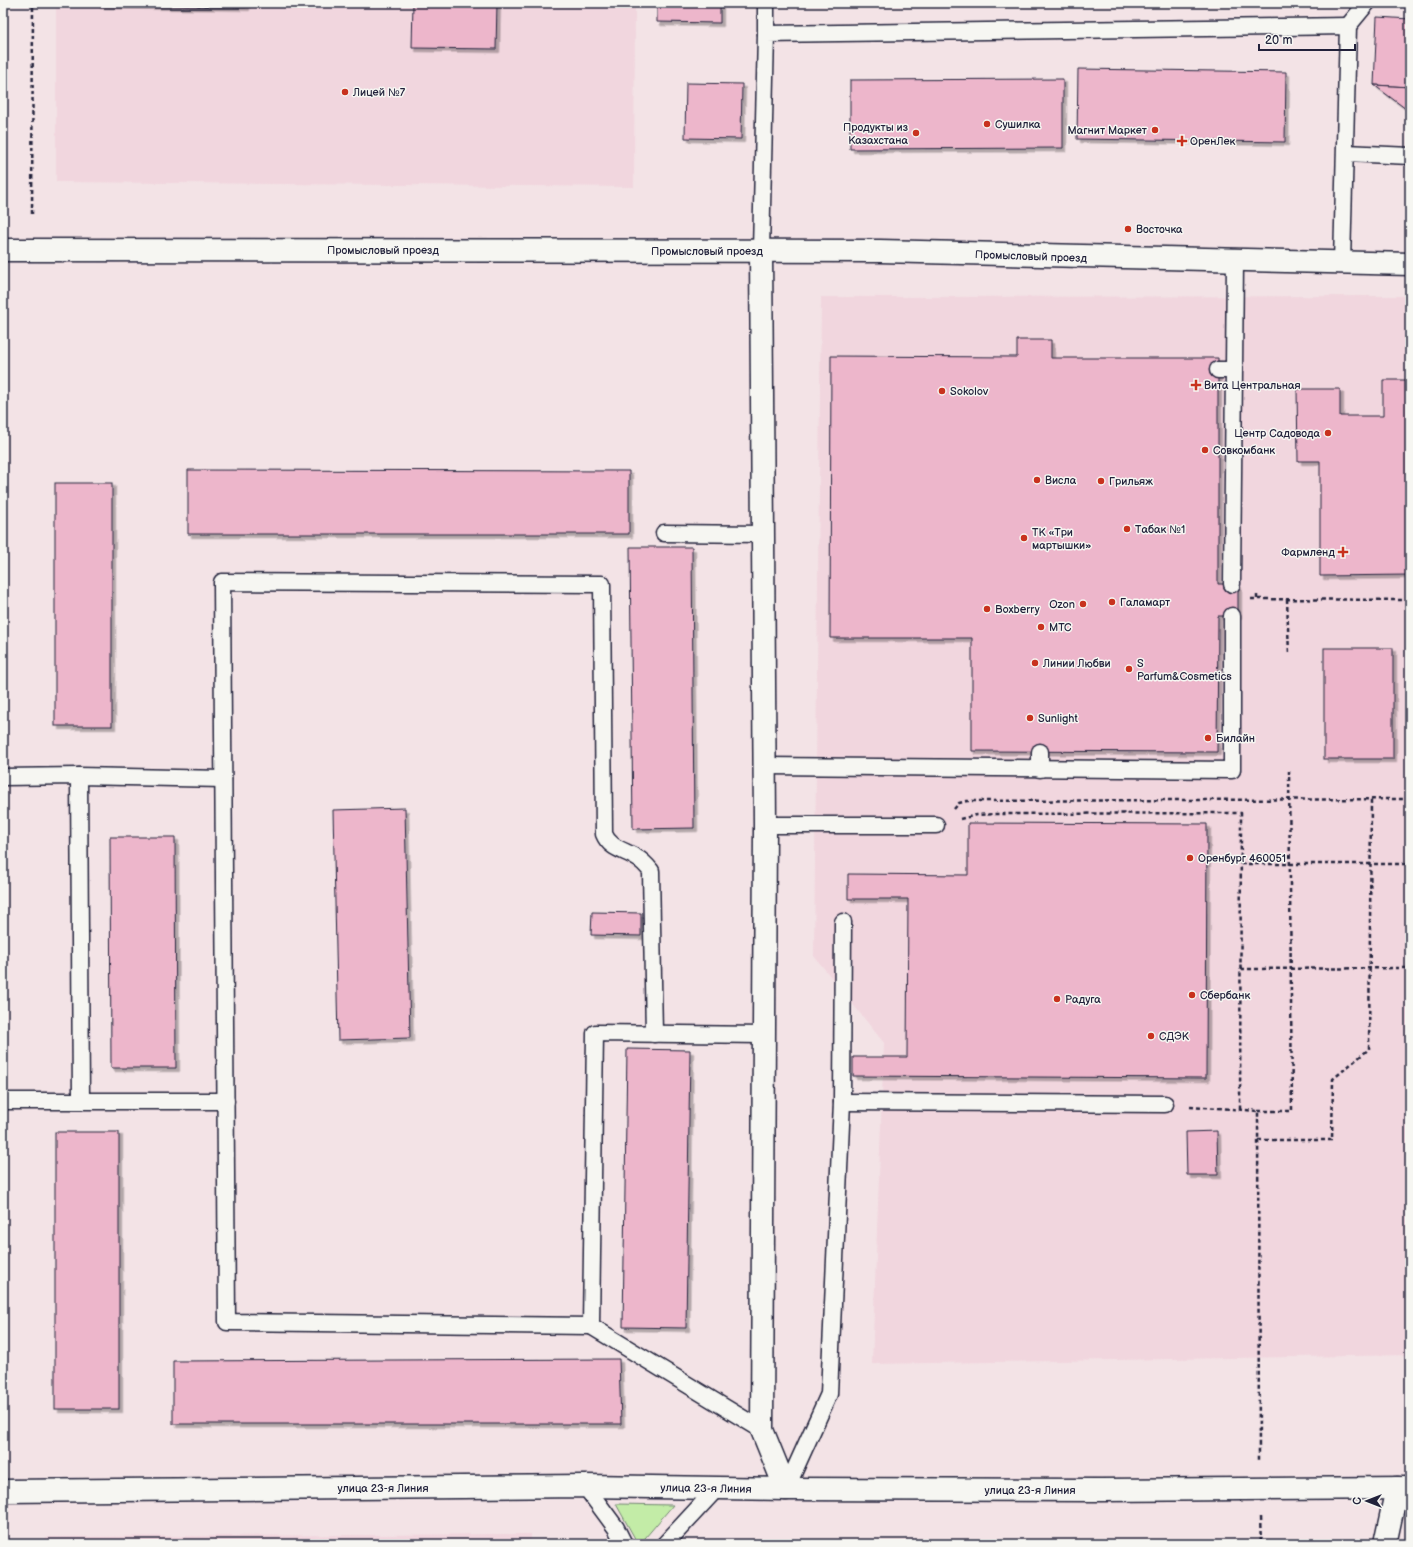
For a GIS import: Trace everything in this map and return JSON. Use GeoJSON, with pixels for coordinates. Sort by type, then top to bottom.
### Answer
{"type":"FeatureCollection","features":[{"type":"Feature","properties":{"kind":"street","name":"Промысловый проезд"},"geometry":{"type":"LineString","coordinates":[[3,250],[880,251],[1235,261],[1410,264]]}},
{"type":"Feature","properties":{"kind":"street"},"geometry":{"type":"LineString","coordinates":[[761,251],[765,766],[762,1430],[786,1489]]}},
{"type":"Feature","properties":{"kind":"street","name":"улица 23-я Линия"},"geometry":{"type":"LineString","coordinates":[[3,1491],[585,1486],[786,1489],[1403,1488]]}},
{"type":"Feature","properties":{"kind":"street"},"geometry":{"type":"LineString","coordinates":[[1385,1544],[1403,1488]]}},
{"type":"Feature","properties":{"kind":"lane"},"geometry":{"type":"LineString","coordinates":[[761,251],[766,3]]}},
{"type":"Feature","properties":{"kind":"lane"},"geometry":{"type":"LineString","coordinates":[[1342,263],[1346,153],[1348,26],[1367,3]]}},
{"type":"Feature","properties":{"kind":"lane"},"geometry":{"type":"LineString","coordinates":[[766,34],[1348,26]]}},
{"type":"Feature","properties":{"kind":"lane"},"geometry":{"type":"LineString","coordinates":[[1346,153],[1410,156]]}},
{"type":"Feature","properties":{"kind":"lane"},"geometry":{"type":"LineString","coordinates":[[1232,584],[1226,370],[1235,261]]}},
{"type":"Feature","properties":{"kind":"lane"},"geometry":{"type":"LineString","coordinates":[[664,533],[763,534]]}},
{"type":"Feature","properties":{"kind":"lane"},"geometry":{"type":"LineString","coordinates":[[654,1034],[651,871],[645,863],[636,857],[617,849],[607,841],[604,834],[602,584],[222,582],[227,1322],[591,1326],[762,1430]]}},
{"type":"Feature","properties":{"kind":"lane"},"geometry":{"type":"LineString","coordinates":[[765,766],[1232,770],[1232,616]]}},
{"type":"Feature","properties":{"kind":"lane"},"geometry":{"type":"LineString","coordinates":[[1040,752],[1040,769]]}},
{"type":"Feature","properties":{"kind":"lane"},"geometry":{"type":"LineString","coordinates":[[3,777],[79,776],[223,779]]}},
{"type":"Feature","properties":{"kind":"lane"},"geometry":{"type":"LineString","coordinates":[[79,776],[81,1101]]}},
{"type":"Feature","properties":{"kind":"lane"},"geometry":{"type":"LineString","coordinates":[[765,825],[936,825]]}},
{"type":"Feature","properties":{"kind":"lane"},"geometry":{"type":"LineString","coordinates":[[786,1489],[829,1394],[842,1102],[843,922]]}},
{"type":"Feature","properties":{"kind":"lane"},"geometry":{"type":"LineString","coordinates":[[591,1326],[595,1032],[763,1035]]}},
{"type":"Feature","properties":{"kind":"lane"},"geometry":{"type":"LineString","coordinates":[[3,1100],[226,1101]]}},
{"type":"Feature","properties":{"kind":"lane"},"geometry":{"type":"LineString","coordinates":[[842,1102],[1165,1104]]}},
{"type":"Feature","properties":{"kind":"lane"},"geometry":{"type":"LineString","coordinates":[[585,1486],[616,1528],[624,1544]]}},
{"type":"Feature","properties":{"kind":"lane"},"geometry":{"type":"LineString","coordinates":[[665,1544],[717,1488]]}},
{"type":"Feature","properties":{"kind":"path"},"geometry":{"type":"LineString","coordinates":[[32,214],[33,3]]}},
{"type":"Feature","properties":{"kind":"path"},"geometry":{"type":"LineString","coordinates":[[1244,599],[1410,600]]}},
{"type":"Feature","properties":{"kind":"path"},"geometry":{"type":"LineString","coordinates":[[1287,599],[1288,655]]}},
{"type":"Feature","properties":{"kind":"path"},"geometry":{"type":"LineString","coordinates":[[1165,1104],[1258,1111],[1292,1111],[1288,770]]}},
{"type":"Feature","properties":{"kind":"path"},"geometry":{"type":"LineString","coordinates":[[954,814],[954,808],[959,803],[967,801],[1288,798],[1410,799]]}},
{"type":"Feature","properties":{"kind":"path"},"geometry":{"type":"LineString","coordinates":[[1258,1140],[1332,1140],[1333,1079],[1369,1049],[1371,799]]}},
{"type":"Feature","properties":{"kind":"path"},"geometry":{"type":"LineString","coordinates":[[977,815],[1241,813],[1240,1110]]}},
{"type":"Feature","properties":{"kind":"path"},"geometry":{"type":"LineString","coordinates":[[1241,864],[1410,864]]}},
{"type":"Feature","properties":{"kind":"path"},"geometry":{"type":"LineString","coordinates":[[1241,969],[1410,968]]}},
{"type":"Feature","properties":{"kind":"path"},"geometry":{"type":"LineString","coordinates":[[1258,1111],[1259,1489],[1261,1544]]}},
{"type":"Feature","properties":{"kind":"shaded area","name":"Лицей №7"},"geometry":{"type":"Polygon","coordinates":[[[56,3],[635,3],[634,187],[56,182],[56,3]]]}},
{"type":"Feature","properties":{"kind":"shaded area"},"geometry":{"type":"Polygon","coordinates":[[[1410,296],[1410,1355],[872,1364],[884,1043],[814,956],[821,297],[1410,296]]]}},
{"type":"Feature","properties":{"kind":"shaded area"},"geometry":{"type":"Polygon","coordinates":[[[531,1534],[531,1544],[40,1544],[46,1537],[531,1534]]]}},
{"type":"Feature","properties":{"kind":"green space"},"geometry":{"type":"Polygon","coordinates":[[[616,1504],[673,1505],[640,1544],[638,1544],[616,1504]]]}},
{"type":"Feature","properties":{"kind":"building"},"geometry":{"type":"Polygon","coordinates":[[[97,3],[246,3],[246,7],[97,5],[97,3]]]}},
{"type":"Feature","properties":{"kind":"building"},"geometry":{"type":"Polygon","coordinates":[[[413,3],[497,3],[496,49],[412,48],[413,3]]]}},
{"type":"Feature","properties":{"kind":"building"},"geometry":{"type":"Polygon","coordinates":[[[657,3],[720,3],[720,23],[657,22],[657,3]]]}},
{"type":"Feature","properties":{"kind":"building"},"geometry":{"type":"Polygon","coordinates":[[[1377,17],[1410,19],[1410,87],[1374,85],[1377,17]]]}},
{"type":"Feature","properties":{"kind":"building"},"geometry":{"type":"Polygon","coordinates":[[[1078,69],[1286,72],[1285,142],[1077,139],[1078,69]]]}},
{"type":"Feature","properties":{"kind":"building"},"geometry":{"type":"Polygon","coordinates":[[[1063,79],[1063,148],[850,149],[850,80],[1063,79]]]}},
{"type":"Feature","properties":{"kind":"building"},"geometry":{"type":"Polygon","coordinates":[[[686,83],[742,84],[741,139],[685,138],[686,83]]]}},
{"type":"Feature","properties":{"kind":"building"},"geometry":{"type":"Polygon","coordinates":[[[1374,85],[1410,87],[1410,112],[1374,85]]]}},
{"type":"Feature","properties":{"kind":"building","name":"ТК «Три мартышки»"},"geometry":{"type":"Polygon","coordinates":[[[1017,340],[1051,340],[1051,358],[1218,358],[1218,584],[1238,584],[1238,616],[1218,616],[1217,752],[972,751],[972,638],[830,638],[831,356],[1017,357],[1017,340]]]}},
{"type":"Feature","properties":{"kind":"building"},"geometry":{"type":"Polygon","coordinates":[[[1383,380],[1410,380],[1410,575],[1320,576],[1320,461],[1298,461],[1297,389],[1340,389],[1340,416],[1383,416],[1383,380]]]}},
{"type":"Feature","properties":{"kind":"building"},"geometry":{"type":"Polygon","coordinates":[[[188,470],[629,471],[629,534],[188,534],[188,470]]]}},
{"type":"Feature","properties":{"kind":"building"},"geometry":{"type":"Polygon","coordinates":[[[55,483],[112,483],[112,726],[55,726],[55,483]]]}},
{"type":"Feature","properties":{"kind":"building"},"geometry":{"type":"Polygon","coordinates":[[[630,547],[692,547],[694,828],[633,829],[630,547]]]}},
{"type":"Feature","properties":{"kind":"building"},"geometry":{"type":"Polygon","coordinates":[[[1324,648],[1393,648],[1393,759],[1324,759],[1324,648]]]}},
{"type":"Feature","properties":{"kind":"building"},"geometry":{"type":"Polygon","coordinates":[[[405,808],[410,1038],[338,1040],[333,810],[405,808]]]}},
{"type":"Feature","properties":{"kind":"building","name":"Радуга"},"geometry":{"type":"Polygon","coordinates":[[[968,823],[1207,824],[1206,1078],[853,1076],[853,1057],[907,1057],[908,899],[848,899],[848,874],[968,875],[968,823]]]}},
{"type":"Feature","properties":{"kind":"building"},"geometry":{"type":"Polygon","coordinates":[[[110,837],[175,837],[176,1068],[111,1068],[110,837]]]}},
{"type":"Feature","properties":{"kind":"building"},"geometry":{"type":"Polygon","coordinates":[[[592,912],[641,913],[641,936],[591,935],[592,912]]]}},
{"type":"Feature","properties":{"kind":"building"},"geometry":{"type":"Polygon","coordinates":[[[627,1049],[690,1050],[686,1328],[623,1327],[627,1049]]]}},
{"type":"Feature","properties":{"kind":"building"},"geometry":{"type":"Polygon","coordinates":[[[1217,1131],[1218,1175],[1187,1175],[1186,1132],[1217,1131]]]}},
{"type":"Feature","properties":{"kind":"building"},"geometry":{"type":"Polygon","coordinates":[[[55,1132],[119,1132],[119,1409],[55,1409],[55,1132]]]}},
{"type":"Feature","properties":{"kind":"building"},"geometry":{"type":"Polygon","coordinates":[[[619,1359],[621,1424],[173,1424],[173,1361],[619,1359]]]}},
{"type":"Feature","properties":{"kind":"place","name":"Лицей №7"},"geometry":{"type":"Point","coordinates":[345,92]}},
{"type":"Feature","properties":{"kind":"place","name":"Сушилка"},"geometry":{"type":"Point","coordinates":[987,124]}},
{"type":"Feature","properties":{"kind":"place","name":"Магнит Маркет"},"geometry":{"type":"Point","coordinates":[1155,130]}},
{"type":"Feature","properties":{"kind":"place","name":"Продукты из Казахстана"},"geometry":{"type":"Point","coordinates":[916,133]}},
{"type":"Feature","properties":{"kind":"place","name":"ОренЛек"},"geometry":{"type":"Point","coordinates":[1182,141]}},
{"type":"Feature","properties":{"kind":"place","name":"Восточка"},"geometry":{"type":"Point","coordinates":[1128,229]}},
{"type":"Feature","properties":{"kind":"place","name":"Вита Центральная"},"geometry":{"type":"Point","coordinates":[1196,385]}},
{"type":"Feature","properties":{"kind":"place","name":"Sokolov"},"geometry":{"type":"Point","coordinates":[942,391]}},
{"type":"Feature","properties":{"kind":"place","name":"Центр Садовода"},"geometry":{"type":"Point","coordinates":[1328,433]}},
{"type":"Feature","properties":{"kind":"place","name":"Совкомбанк"},"geometry":{"type":"Point","coordinates":[1205,450]}},
{"type":"Feature","properties":{"kind":"place","name":"Висла"},"geometry":{"type":"Point","coordinates":[1037,480]}},
{"type":"Feature","properties":{"kind":"place","name":"Грильяж"},"geometry":{"type":"Point","coordinates":[1101,481]}},
{"type":"Feature","properties":{"kind":"place","name":"Табак №1"},"geometry":{"type":"Point","coordinates":[1127,529]}},
{"type":"Feature","properties":{"kind":"place","name":"ТК «Три мартышки»"},"geometry":{"type":"Point","coordinates":[1024,538]}},
{"type":"Feature","properties":{"kind":"place","name":"Фармленд"},"geometry":{"type":"Point","coordinates":[1343,552]}},
{"type":"Feature","properties":{"kind":"place","name":"Галамарт"},"geometry":{"type":"Point","coordinates":[1112,602]}},
{"type":"Feature","properties":{"kind":"place","name":"Ozon"},"geometry":{"type":"Point","coordinates":[1083,604]}},
{"type":"Feature","properties":{"kind":"place","name":"Boxberry"},"geometry":{"type":"Point","coordinates":[987,609]}},
{"type":"Feature","properties":{"kind":"place","name":"МТС"},"geometry":{"type":"Point","coordinates":[1041,627]}},
{"type":"Feature","properties":{"kind":"place","name":"Линии Любви"},"geometry":{"type":"Point","coordinates":[1035,663]}},
{"type":"Feature","properties":{"kind":"place","name":"S Parfum&Cosmetics"},"geometry":{"type":"Point","coordinates":[1129,669]}},
{"type":"Feature","properties":{"kind":"place","name":"Sunlight"},"geometry":{"type":"Point","coordinates":[1030,718]}},
{"type":"Feature","properties":{"kind":"place","name":"Билайн"},"geometry":{"type":"Point","coordinates":[1208,738]}},
{"type":"Feature","properties":{"kind":"place","name":"Оренбург 460051"},"geometry":{"type":"Point","coordinates":[1190,858]}},
{"type":"Feature","properties":{"kind":"place","name":"Сбербанк"},"geometry":{"type":"Point","coordinates":[1192,995]}},
{"type":"Feature","properties":{"kind":"place","name":"Радуга"},"geometry":{"type":"Point","coordinates":[1057,999]}},
{"type":"Feature","properties":{"kind":"place","name":"СДЭК"},"geometry":{"type":"Point","coordinates":[1151,1036]}}]}
